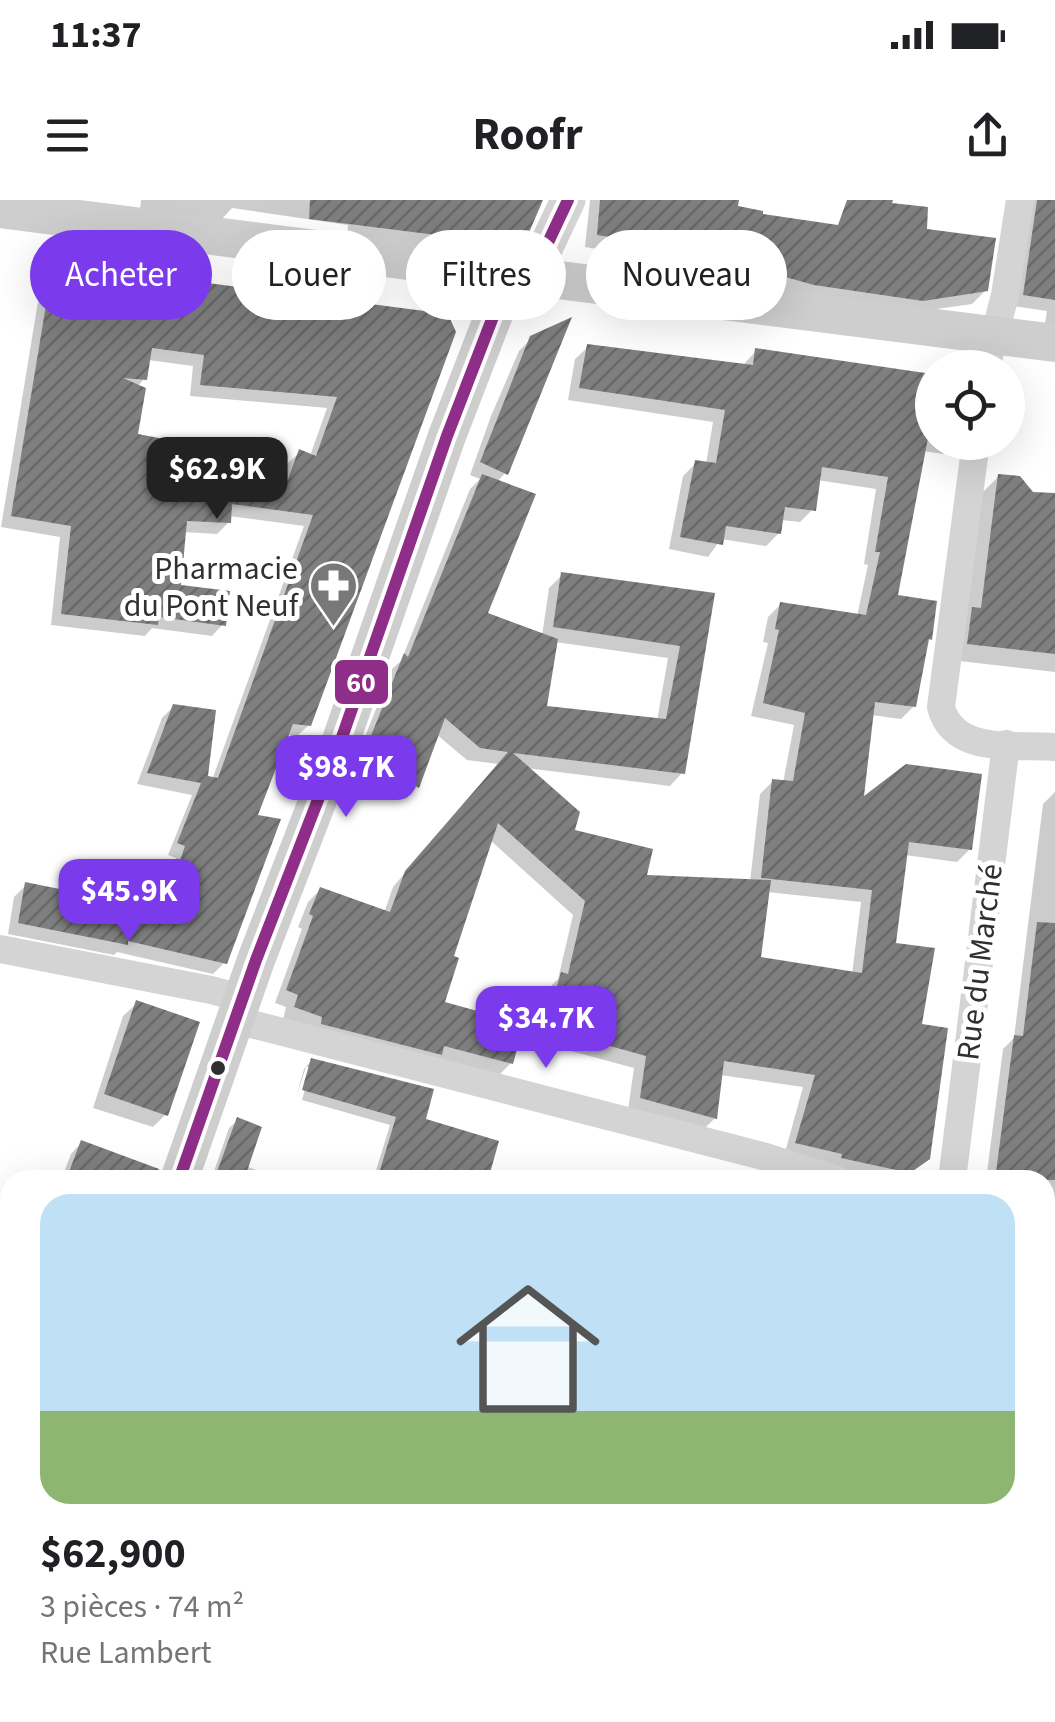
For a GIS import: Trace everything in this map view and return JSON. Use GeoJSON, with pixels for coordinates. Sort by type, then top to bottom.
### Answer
{"type":"FeatureCollection","features":[{"type":"Feature","properties":{"kind":"main road"},"geometry":{"type":"LineString","coordinates":[[0,210],[406,259]]}},
{"type":"Feature","properties":{"kind":"main road"},"geometry":{"type":"LineString","coordinates":[[566,281],[984,350]]}},
{"type":"Feature","properties":{"kind":"main road"},"geometry":{"type":"LineString","coordinates":[[183,1170],[492,320]]}},
{"type":"Feature","properties":{"kind":"main road"},"geometry":{"type":"LineString","coordinates":[[998,350],[1055,343]]}},
{"type":"Feature","properties":{"kind":"street"},"geometry":{"type":"LineString","coordinates":[[554,230],[568,200]]}},
{"type":"Feature","properties":{"kind":"street"},"geometry":{"type":"LineString","coordinates":[[990,350],[1005,295],[1020,200]]}},
{"type":"Feature","properties":{"kind":"street"},"geometry":{"type":"LineString","coordinates":[[974,460],[941,707],[948,725],[970,742],[1055,747]]}},
{"type":"Feature","properties":{"kind":"street","name":"Rue du Marché"},"geometry":{"type":"LineString","coordinates":[[953,1170],[1006,744]]}},
{"type":"Feature","properties":{"kind":"street"},"geometry":{"type":"LineString","coordinates":[[0,949],[210,990],[240,1010],[807,1170]]}},
{"type":"Feature","properties":{"kind":"building"},"geometry":{"type":"Polygon","coordinates":[[[310,200],[543,200],[530,230],[406,231],[309,219],[310,200]]]}},
{"type":"Feature","properties":{"kind":"building"},"geometry":{"type":"Polygon","coordinates":[[[600,200],[739,200],[738,206],[763,214],[838,225],[847,200],[893,200],[892,203],[928,207],[927,229],[996,238],[988,291],[923,301],[787,277],[787,230],[597,230],[600,200]]]}},
{"type":"Feature","properties":{"kind":"building"},"geometry":{"type":"Polygon","coordinates":[[[1037,200],[1055,200],[1055,300],[1023,295],[1037,200]]]}},
{"type":"Feature","properties":{"kind":"building"},"geometry":{"type":"Polygon","coordinates":[[[212,284],[232,286],[232,320],[386,320],[386,306],[406,309],[406,320],[451,320],[456,332],[311,726],[293,724],[258,815],[281,819],[227,964],[128,941],[128,945],[18,923],[25,882],[164,907],[185,846],[177,843],[201,783],[147,773],[173,704],[216,710],[208,776],[218,778],[313,515],[232,504],[231,523],[187,521],[181,585],[230,591],[226,626],[159,617],[158,625],[61,614],[71,526],[11,516],[44,320],[212,320],[212,284]],[[152,348],[147,380],[123,378],[146,388],[138,434],[159,438],[153,471],[287,482],[299,449],[316,456],[337,397],[200,385],[204,355],[152,348]]]}},
{"type":"Feature","properties":{"kind":"building"},"geometry":{"type":"Polygon","coordinates":[[[572,317],[508,475],[480,462],[530,336],[572,317]]]}},
{"type":"Feature","properties":{"kind":"building"},"geometry":{"type":"Polygon","coordinates":[[[587,344],[753,365],[755,348],[915,372],[915,460],[924,460],[898,595],[937,601],[916,707],[875,702],[864,796],[906,764],[982,774],[972,850],[909,842],[896,943],[935,948],[922,1024],[948,1028],[930,1159],[914,1170],[841,1158],[842,1154],[795,1143],[815,1075],[724,1061],[717,1119],[640,1098],[646,1056],[545,1028],[561,972],[568,974],[585,901],[498,823],[454,956],[459,958],[445,1002],[524,1024],[513,1064],[444,1046],[442,1055],[321,1024],[322,1017],[294,1007],[298,995],[286,990],[320,887],[390,912],[405,871],[508,752],[480,748],[445,718],[419,788],[365,751],[404,653],[408,657],[482,474],[536,494],[488,613],[558,639],[547,706],[666,719],[680,646],[553,627],[561,572],[715,593],[685,774],[513,753],[580,812],[575,830],[653,849],[647,875],[771,880],[761,957],[862,973],[872,890],[761,878],[772,779],[793,781],[805,713],[763,703],[779,630],[775,629],[780,602],[866,615],[880,552],[875,552],[888,477],[822,467],[816,511],[785,507],[781,534],[726,526],[723,545],[680,537],[695,460],[716,463],[725,410],[579,388],[587,344]]]}},
{"type":"Feature","properties":{"kind":"building"},"geometry":{"type":"Polygon","coordinates":[[[998,474],[1020,476],[1033,492],[1055,493],[1055,654],[967,644],[972,607],[981,608],[998,474]]]}},
{"type":"Feature","properties":{"kind":"building"},"geometry":{"type":"Polygon","coordinates":[[[1037,922],[1055,923],[1055,1170],[996,1170],[1014,1035],[1023,1036],[1037,922]]]}},
{"type":"Feature","properties":{"kind":"building"},"geometry":{"type":"Polygon","coordinates":[[[136,1000],[200,1022],[168,1116],[104,1094],[136,1000]]]}},
{"type":"Feature","properties":{"kind":"building"},"geometry":{"type":"Polygon","coordinates":[[[311,1058],[434,1089],[426,1119],[499,1141],[491,1170],[380,1170],[396,1117],[302,1090],[311,1058]]]}},
{"type":"Feature","properties":{"kind":"building"},"geometry":{"type":"Polygon","coordinates":[[[237,1117],[262,1127],[247,1170],[218,1170],[237,1117]]]}},
{"type":"Feature","properties":{"kind":"building"},"geometry":{"type":"Polygon","coordinates":[[[81,1140],[159,1169],[159,1170],[70,1170],[81,1140]]]}},
{"type":"Feature","properties":{"kind":"transit line","name":"60"},"geometry":{"type":"LineString","coordinates":[[182,1170],[496,309],[514,273],[544,251],[568,200]]}},
{"type":"Feature","properties":{"kind":"place","name":"Pharmacie du Pont Neuf"},"geometry":{"type":"Point","coordinates":[333,628]}}]}
